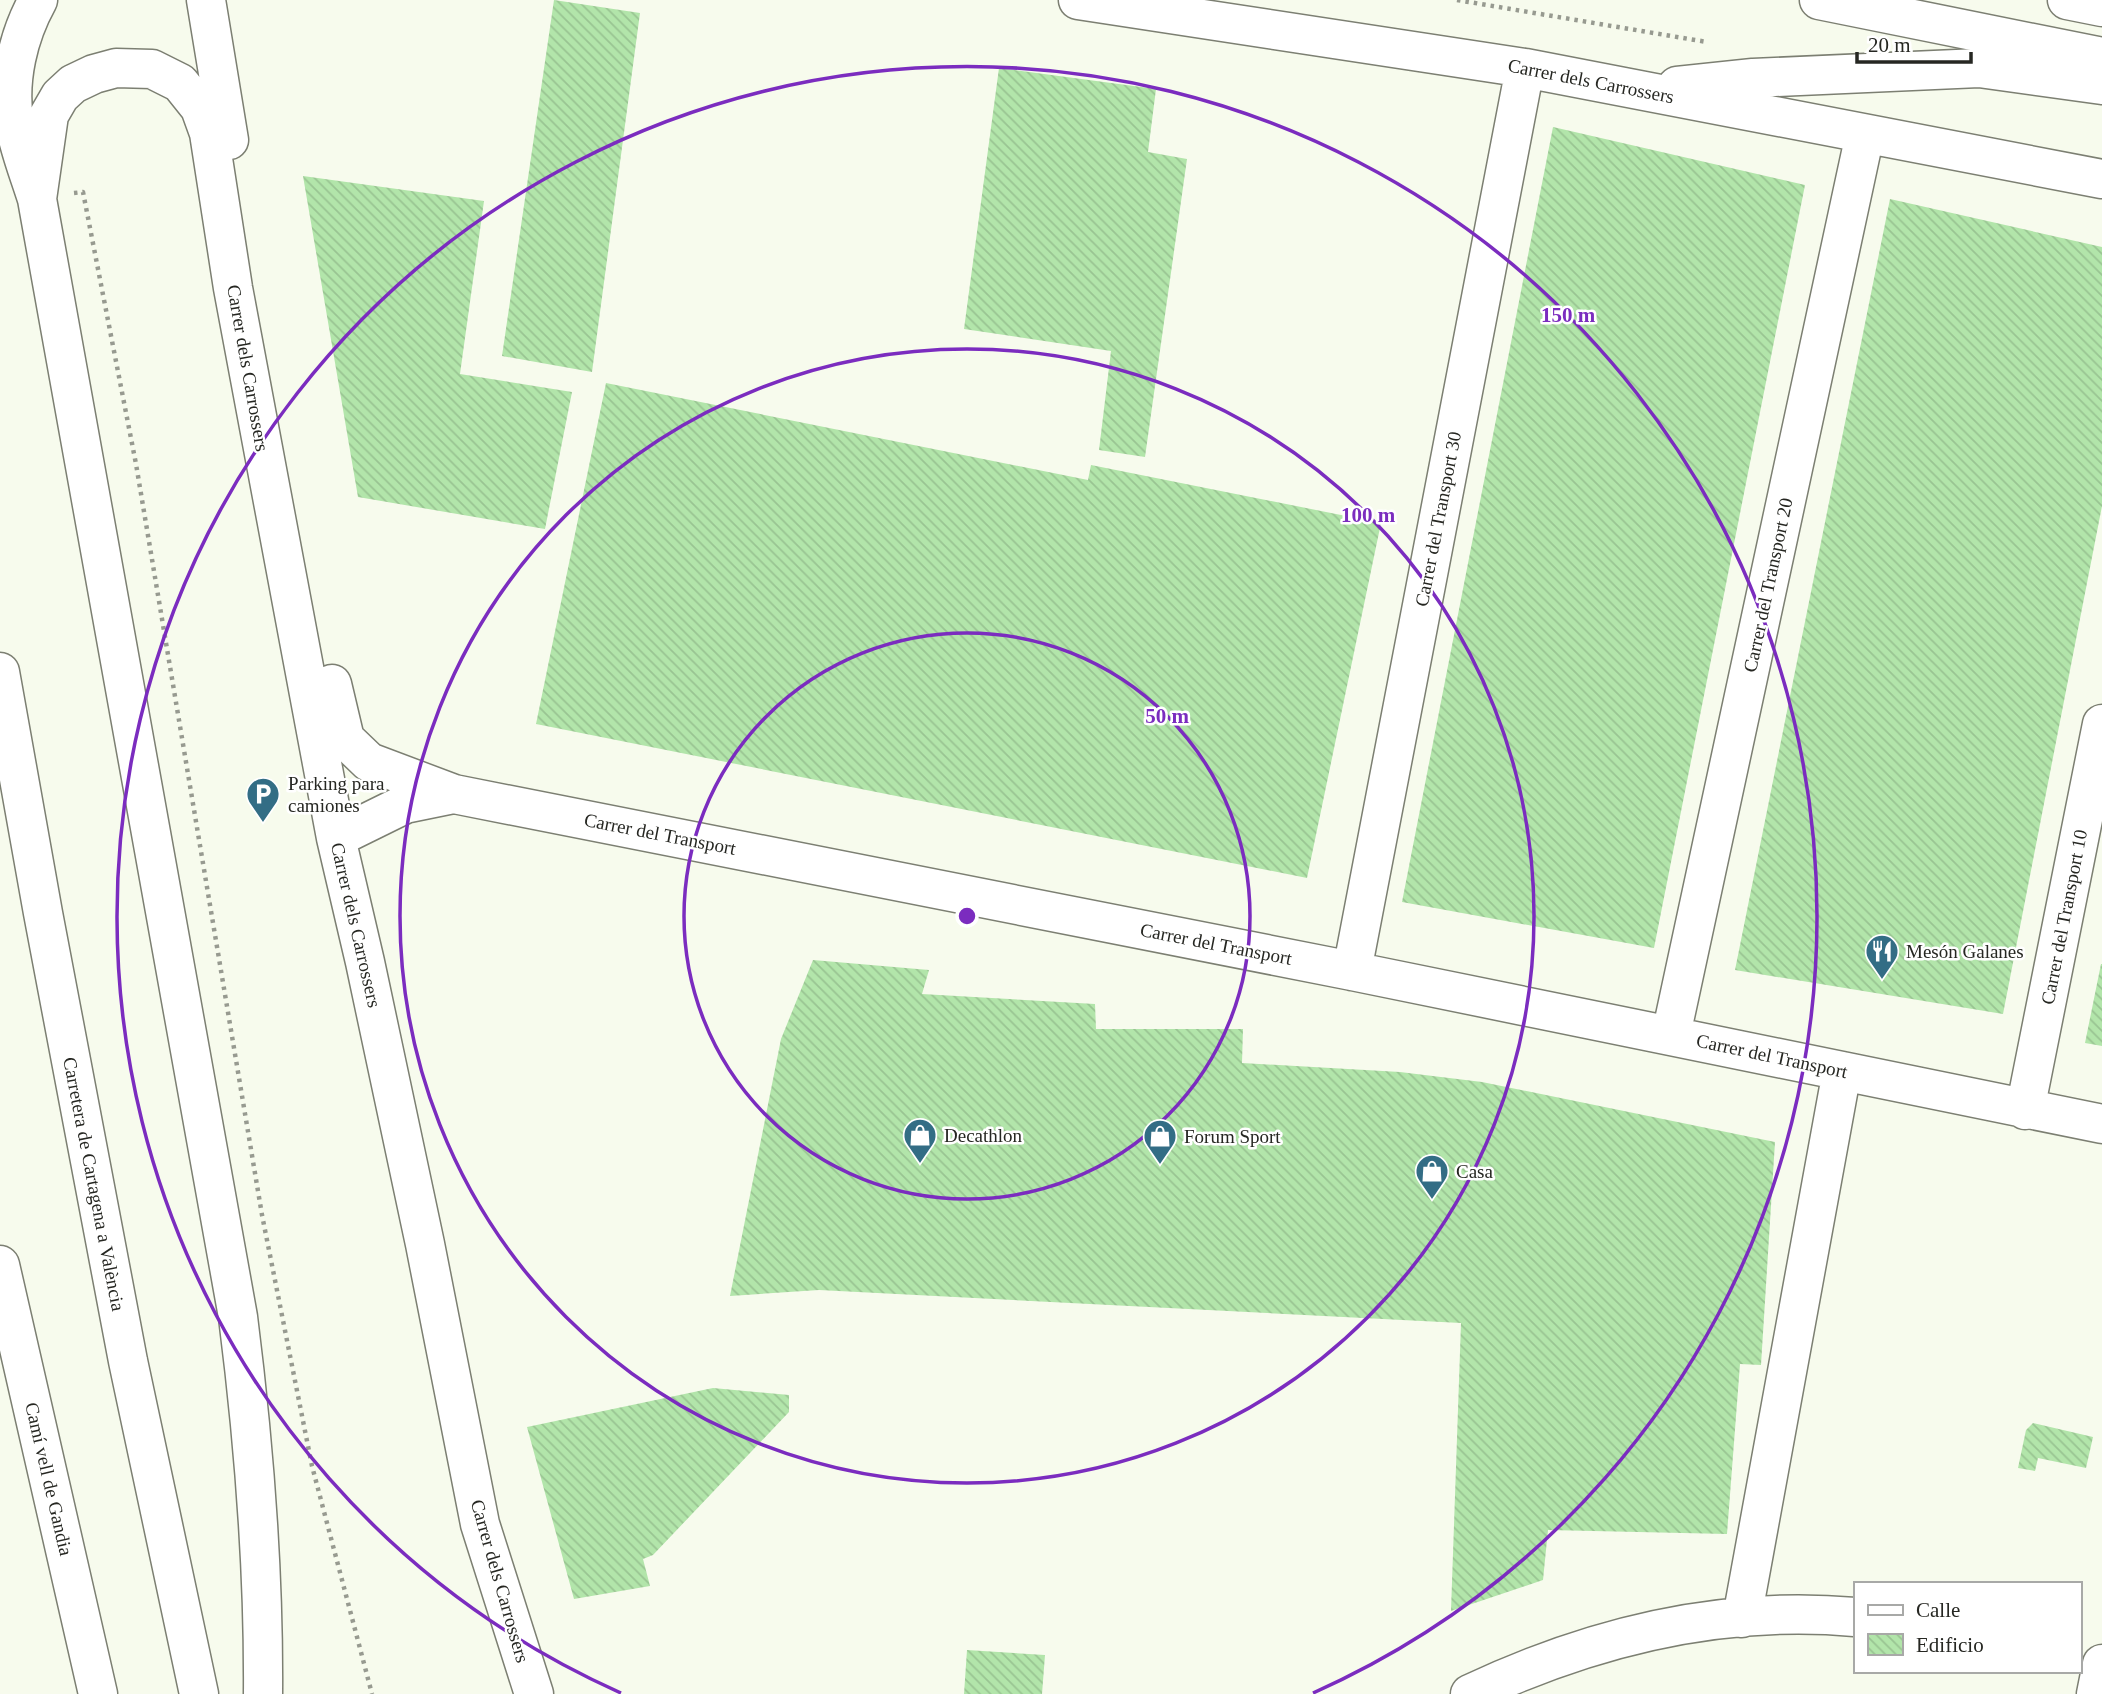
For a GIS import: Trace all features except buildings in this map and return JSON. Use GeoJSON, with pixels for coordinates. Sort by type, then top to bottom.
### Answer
{"type":"FeatureCollection","features":[{"type":"Feature","properties":{"kind":"main road"},"geometry":{"type":"LineString","coordinates":[[38,0],[30,15],[15,62],[15,121],[37,199],[238,1317],[258,1499],[263,1694]]}},
{"type":"Feature","properties":{"kind":"main road","name":"Carrer dels Carrossers"},"geometry":{"type":"LineString","coordinates":[[206,0],[224,114],[337,714],[345,739],[369,762],[454,794]]}},
{"type":"Feature","properties":{"kind":"main road","name":"Carrer dels Carrossers"},"geometry":{"type":"LineString","coordinates":[[1078,0],[1525,68],[2102,179]]}},
{"type":"Feature","properties":{"kind":"main road"},"geometry":{"type":"LineString","coordinates":[[1819,0],[2102,57]]}},
{"type":"Feature","properties":{"kind":"main road"},"geometry":{"type":"LineString","coordinates":[[2067,0],[2102,7]]}},
{"type":"Feature","properties":{"kind":"main road","name":"Carrer dels Carrossers"},"geometry":{"type":"LineString","coordinates":[[37,199],[49,115],[60,96],[73,83],[116,68],[152,69],[180,83],[200,108],[209,133],[233,288],[336,838],[425,1244],[480,1524],[534,1694]]}},
{"type":"Feature","properties":{"kind":"main road","name":"Carrer del Transport 30"},"geometry":{"type":"LineString","coordinates":[[1352,971],[1525,68]]}},
{"type":"Feature","properties":{"kind":"main road"},"geometry":{"type":"LineString","coordinates":[[1637,90],[1753,78],[1979,68],[2102,85]]}},
{"type":"Feature","properties":{"kind":"main road","name":"Carrer del Transport 20"},"geometry":{"type":"LineString","coordinates":[[1671,1035],[1865,134]]}},
{"type":"Feature","properties":{"kind":"main road","name":"Carretera de Cartagena a València"},"geometry":{"type":"LineString","coordinates":[[0,672],[128,1361],[199,1694]]}},
{"type":"Feature","properties":{"kind":"main road","name":"Carrer del Transport 10"},"geometry":{"type":"LineString","coordinates":[[2025,1110],[2102,724]]}},
{"type":"Feature","properties":{"kind":"main road","name":"Carrer del Transport"},"geometry":{"type":"LineString","coordinates":[[336,838],[405,804],[454,794],[1352,971],[2102,1124]]}},
{"type":"Feature","properties":{"kind":"main road"},"geometry":{"type":"LineString","coordinates":[[1742,1618],[1842,1071]]}},
{"type":"Feature","properties":{"kind":"main road","name":"Camí vell de Gandia"},"geometry":{"type":"LineString","coordinates":[[0,1265],[98,1694]]}},
{"type":"Feature","properties":{"kind":"main road"},"geometry":{"type":"LineString","coordinates":[[1470,1694],[1573,1651],[1623,1636],[1706,1621],[1742,1618],[1805,1615],[1854,1617]]}},
{"type":"Feature","properties":{"kind":"main road"},"geometry":{"type":"LineString","coordinates":[[2081,1647],[2102,1650]]}},
{"type":"Feature","properties":{"kind":"main road"},"geometry":{"type":"LineString","coordinates":[[2096,1694],[2102,1664]]}},
{"type":"Feature","properties":{"kind":"path"},"geometry":{"type":"LineString","coordinates":[[83,192],[136,464],[262,1214],[312,1466],[372,1694]]}},
{"type":"Feature","properties":{"kind":"place","name":"Parking para camiones"},"geometry":{"type":"Point","coordinates":[263,824]}},
{"type":"Feature","properties":{"kind":"place","name":"Mesón Galanes"},"geometry":{"type":"Point","coordinates":[1882,981]}},
{"type":"Feature","properties":{"kind":"place","name":"Decathlon"},"geometry":{"type":"Point","coordinates":[920,1165]}},
{"type":"Feature","properties":{"kind":"place","name":"Forum Sport"},"geometry":{"type":"Point","coordinates":[1160,1166]}},
{"type":"Feature","properties":{"kind":"place","name":"Casa"},"geometry":{"type":"Point","coordinates":[1432,1201]}}]}
